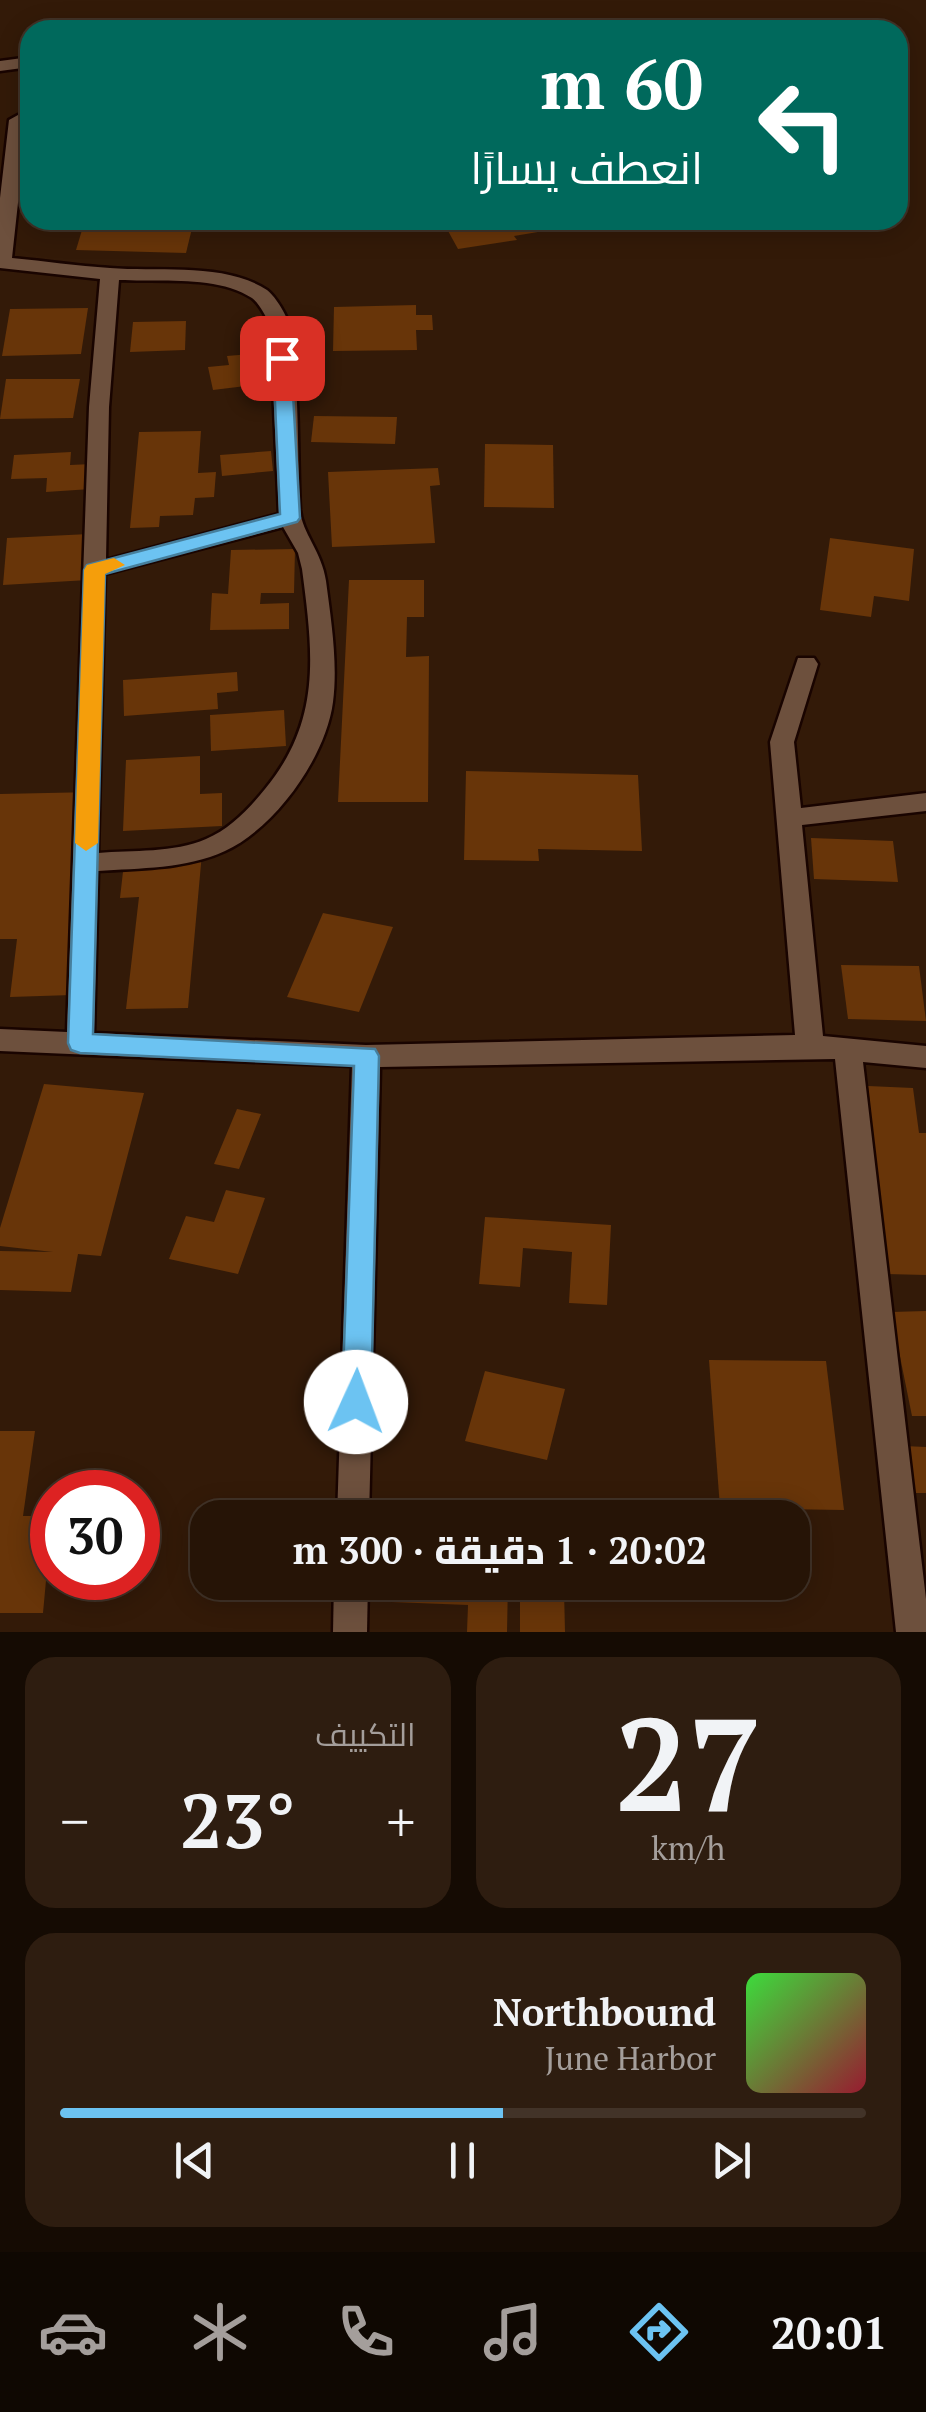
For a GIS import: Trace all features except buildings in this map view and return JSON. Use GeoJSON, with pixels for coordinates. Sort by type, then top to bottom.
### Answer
{"type":"FeatureCollection","features":[{"type":"Feature","properties":{"kind":"street"},"geometry":{"type":"LineString","coordinates":[[18,120],[1,262],[110,274],[196,277],[240,285],[272,306],[280,324],[290,518],[295,534],[311,555],[314,583],[322,704],[310,736],[279,789],[242,831],[216,846],[192,853],[86,862]]}},
{"type":"Feature","properties":{"kind":"street"},"geometry":{"type":"LineString","coordinates":[[80,1043],[99,406],[110,274]]}},
{"type":"Feature","properties":{"kind":"street"},"geometry":{"type":"LineString","coordinates":[[94,570],[290,518]]}},
{"type":"Feature","properties":{"kind":"street"},"geometry":{"type":"LineString","coordinates":[[806,664],[782,742],[810,1046]]}},
{"type":"Feature","properties":{"kind":"street"},"geometry":{"type":"LineString","coordinates":[[789,818],[926,802]]}},
{"type":"Feature","properties":{"kind":"street"},"geometry":{"type":"LineString","coordinates":[[0,1040],[366,1056],[810,1046],[926,1057]]}},
{"type":"Feature","properties":{"kind":"street"},"geometry":{"type":"LineString","coordinates":[[848,1050],[913,1632]]}},
{"type":"Feature","properties":{"kind":"street"},"geometry":{"type":"LineString","coordinates":[[354,1500],[366,1056]]}},
{"type":"Feature","properties":{"kind":"street"},"geometry":{"type":"LineString","coordinates":[[350,1632],[351,1600]]}},
{"type":"Feature","properties":{"kind":"slow traffic"},"geometry":{"type":"LineString","coordinates":[[86,843],[94,570],[114,565]]}},
{"type":"Feature","properties":{"kind":"route"},"geometry":{"type":"LineString","coordinates":[[282,358],[290,518],[94,570],[80,1043],[366,1056],[356,1402]]}}]}
